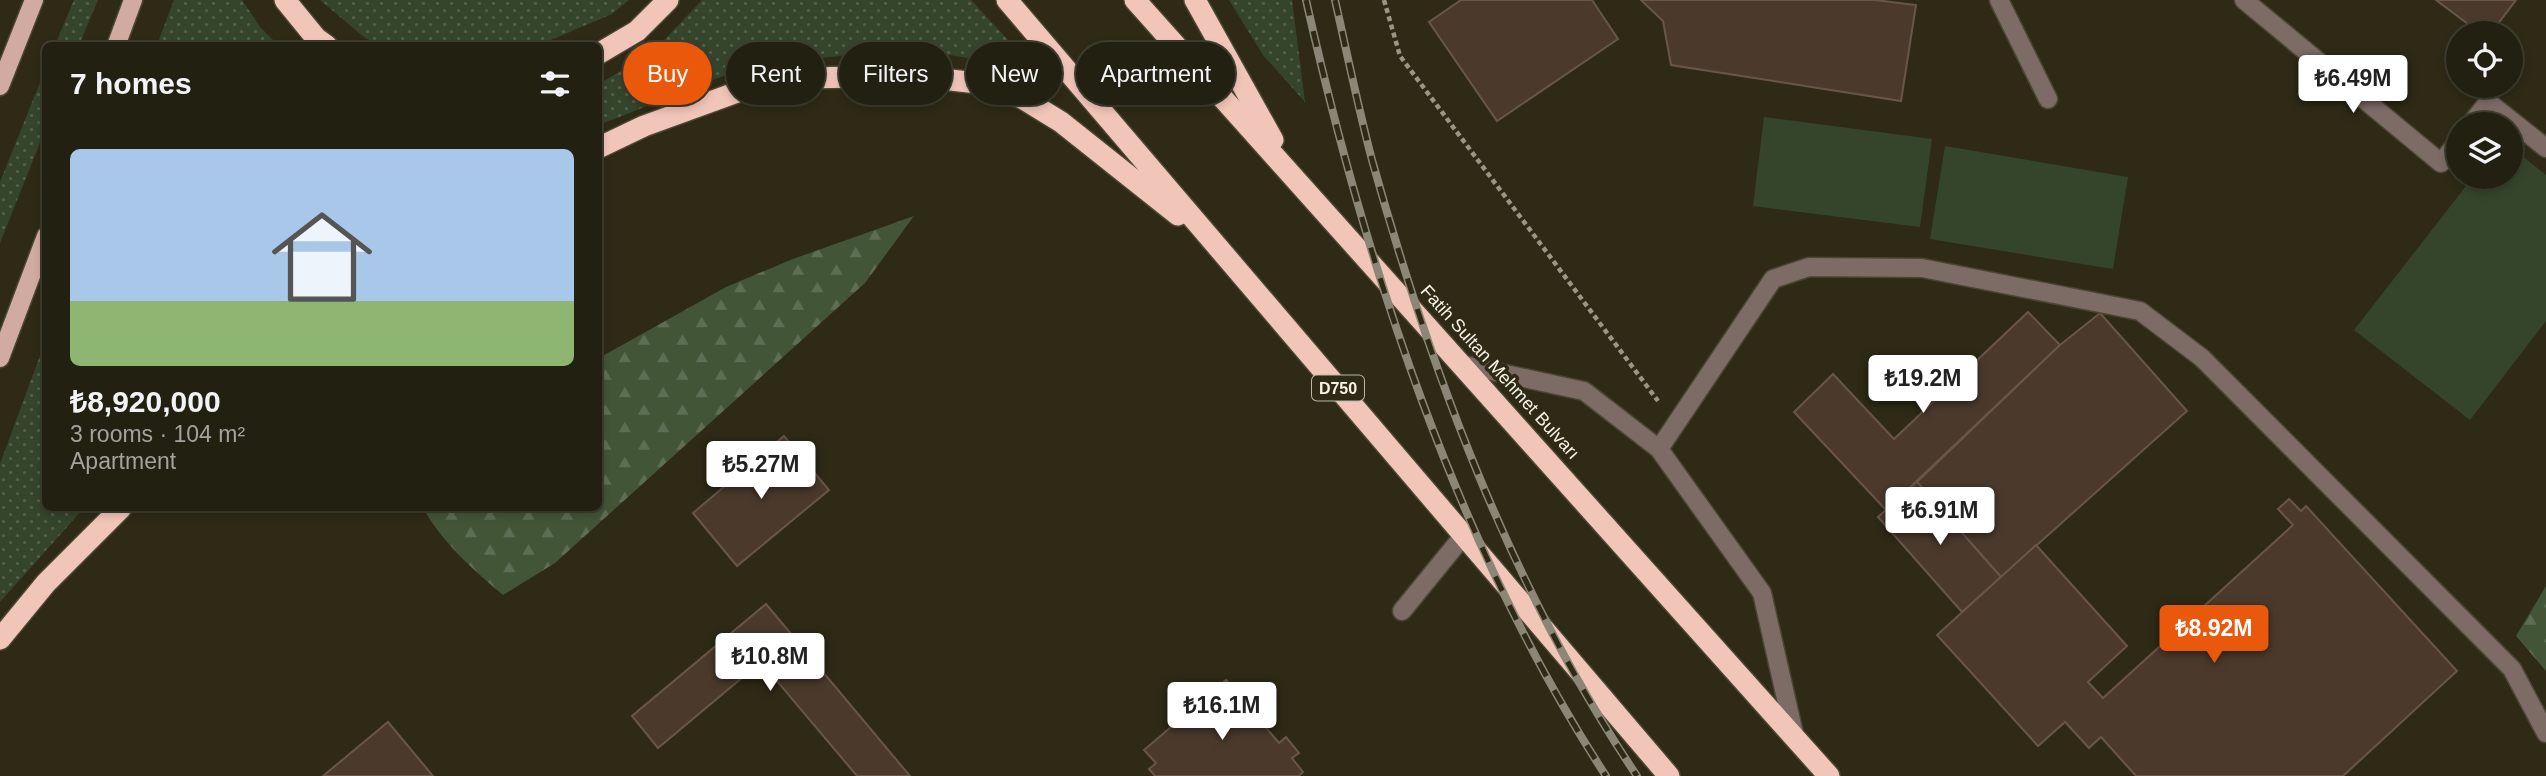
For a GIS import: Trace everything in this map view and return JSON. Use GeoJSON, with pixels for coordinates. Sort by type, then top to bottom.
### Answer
{"type":"FeatureCollection","features":[{"type":"Feature","properties":{"kind":"highway"},"geometry":{"type":"LineString","coordinates":[[285,0],[322,42]]}},
{"type":"Feature","properties":{"kind":"highway"},"geometry":{"type":"LineString","coordinates":[[602,52],[637,31],[668,0]]}},
{"type":"Feature","properties":{"kind":"highway","name":"D750"},"geometry":{"type":"LineString","coordinates":[[1007,0],[1669,776]]}},
{"type":"Feature","properties":{"kind":"highway","name":"Fatih Sultan Mehmet Bulvarı"},"geometry":{"type":"LineString","coordinates":[[1135,0],[1292,172],[1829,776]]}},
{"type":"Feature","properties":{"kind":"highway"},"geometry":{"type":"LineString","coordinates":[[1195,0],[1292,172]]}},
{"type":"Feature","properties":{"kind":"highway"},"geometry":{"type":"LineString","coordinates":[[602,146],[644,126],[762,83],[857,76],[916,76],[977,83],[1022,98],[1061,122],[1224,254]]}},
{"type":"Feature","properties":{"kind":"highway"},"geometry":{"type":"LineString","coordinates":[[0,639],[46,583],[118,511]]}},
{"type":"Feature","properties":{"kind":"main road"},"geometry":{"type":"LineString","coordinates":[[0,86],[34,0]]}},
{"type":"Feature","properties":{"kind":"main road"},"geometry":{"type":"LineString","coordinates":[[117,42],[133,0]]}},
{"type":"Feature","properties":{"kind":"main road"},"geometry":{"type":"LineString","coordinates":[[0,358],[42,247]]}},
{"type":"Feature","properties":{"kind":"street"},"geometry":{"type":"LineString","coordinates":[[1999,0],[2048,99]]}},
{"type":"Feature","properties":{"kind":"street"},"geometry":{"type":"LineString","coordinates":[[2244,0],[2441,163],[2446,157]]}},
{"type":"Feature","properties":{"kind":"street"},"geometry":{"type":"LineString","coordinates":[[2480,112],[2488,102],[2501,112]]}},
{"type":"Feature","properties":{"kind":"street"},"geometry":{"type":"LineString","coordinates":[[2523,130],[2546,148]]}},
{"type":"Feature","properties":{"kind":"street"},"geometry":{"type":"LineString","coordinates":[[1659,449],[1773,279],[1809,267],[1922,268],[2140,311],[2203,358],[2512,669],[2546,733]]}},
{"type":"Feature","properties":{"kind":"street"},"geometry":{"type":"LineString","coordinates":[[1464,365],[1584,391],[1659,449],[1762,593],[1795,738]]}},
{"type":"Feature","properties":{"kind":"street"},"geometry":{"type":"LineString","coordinates":[[1402,611],[1464,535]]}},
{"type":"Feature","properties":{"kind":"path"},"geometry":{"type":"LineString","coordinates":[[1384,0],[1400,56],[1675,424]]}},
{"type":"Feature","properties":{"kind":"green space"},"geometry":{"type":"Polygon","coordinates":[[[74,0],[98,0],[80,42],[56,42],[74,0]]]}},
{"type":"Feature","properties":{"kind":"green space"},"geometry":{"type":"Polygon","coordinates":[[[174,0],[242,0],[261,28],[275,42],[158,42],[174,0]]]}},
{"type":"Feature","properties":{"kind":"green space"},"geometry":{"type":"Polygon","coordinates":[[[320,0],[629,0],[612,14],[546,42],[374,42],[365,38],[320,0]]]}},
{"type":"Feature","properties":{"kind":"green space"},"geometry":{"type":"Polygon","coordinates":[[[702,0],[971,0],[1010,42],[966,42],[966,58],[952,55],[952,42],[839,42],[839,56],[825,58],[825,42],[726,42],[726,75],[712,81],[712,42],[662,42],[702,0]]]}},
{"type":"Feature","properties":{"kind":"green space"},"geometry":{"type":"Polygon","coordinates":[[[1229,0],[1292,0],[1305,102],[1263,55],[1229,0]]]}},
{"type":"Feature","properties":{"kind":"green space"},"geometry":{"type":"Polygon","coordinates":[[[623,70],[623,105],[650,105],[602,124],[602,82],[623,70]]]}},
{"type":"Feature","properties":{"kind":"green space"},"geometry":{"type":"Polygon","coordinates":[[[42,77],[42,138],[0,243],[0,182],[42,77]]]}},
{"type":"Feature","properties":{"kind":"green space"},"geometry":{"type":"Polygon","coordinates":[[[1764,117],[1932,139],[1920,227],[1753,206],[1764,117]]]}},
{"type":"Feature","properties":{"kind":"green space"},"geometry":{"type":"Polygon","coordinates":[[[1945,146],[2128,177],[2113,269],[1930,239],[1945,146]]]}},
{"type":"Feature","properties":{"kind":"green space"},"geometry":{"type":"Polygon","coordinates":[[[2523,157],[2546,175],[2546,321],[2470,420],[2354,330],[2464,189],[2523,189],[2523,157]]]}},
{"type":"Feature","properties":{"kind":"green space"},"geometry":{"type":"Polygon","coordinates":[[[914,216],[865,283],[555,563],[503,595],[459,555],[440,533],[425,511],[602,511],[602,356],[726,287],[793,259],[914,216]]]}},
{"type":"Feature","properties":{"kind":"green space"},"geometry":{"type":"Polygon","coordinates":[[[42,350],[42,511],[81,511],[0,602],[0,464],[42,350]]]}},
{"type":"Feature","properties":{"kind":"green space"},"geometry":{"type":"Polygon","coordinates":[[[2546,586],[2546,671],[2516,636],[2546,586]]]}},
{"type":"Feature","properties":{"kind":"building"},"geometry":{"type":"Polygon","coordinates":[[[1461,0],[1592,0],[1618,39],[1497,121],[1429,22],[1461,0]]]}},
{"type":"Feature","properties":{"kind":"building"},"geometry":{"type":"Polygon","coordinates":[[[1641,0],[1875,0],[1916,5],[1901,101],[1671,65],[1663,21],[1641,0]]]}},
{"type":"Feature","properties":{"kind":"building"},"geometry":{"type":"Polygon","coordinates":[[[2436,0],[2516,0],[2500,21],[2464,21],[2436,0]]]}},
{"type":"Feature","properties":{"kind":"building"},"geometry":{"type":"Polygon","coordinates":[[[2028,312],[2060,345],[1886,510],[1794,412],[1833,374],[1894,439],[2028,312]]]}},
{"type":"Feature","properties":{"kind":"building"},"geometry":{"type":"Polygon","coordinates":[[[2100,313],[2187,411],[2001,577],[1917,482],[2060,345],[2100,313]]]}},
{"type":"Feature","properties":{"kind":"building"},"geometry":{"type":"Polygon","coordinates":[[[784,436],[829,490],[737,566],[693,513],[784,436]]]}},
{"type":"Feature","properties":{"kind":"building"},"geometry":{"type":"Polygon","coordinates":[[[1917,482],[2001,577],[1962,612],[1878,517],[1917,482]]]}},
{"type":"Feature","properties":{"kind":"building"},"geometry":{"type":"Polygon","coordinates":[[[2289,499],[2301,511],[2306,506],[2457,671],[2343,776],[2136,776],[2101,737],[2089,748],[2065,722],[2038,746],[1937,635],[2036,545],[2127,646],[2088,682],[2103,698],[2293,525],[2278,509],[2289,499]]]}},
{"type":"Feature","properties":{"kind":"building"},"geometry":{"type":"Polygon","coordinates":[[[766,604],[910,776],[857,776],[761,662],[658,748],[632,716],[766,604]]]}},
{"type":"Feature","properties":{"kind":"building"},"geometry":{"type":"Polygon","coordinates":[[[1226,680],[1238,694],[1245,688],[1258,703],[1251,710],[1279,743],[1286,737],[1299,753],[1292,758],[1303,772],[1299,776],[1155,776],[1149,769],[1156,763],[1144,750],[1226,680]]]}},
{"type":"Feature","properties":{"kind":"building"},"geometry":{"type":"Polygon","coordinates":[[[388,722],[433,776],[323,776],[388,722]]]}},
{"type":"Feature","properties":{"kind":"railway"},"geometry":{"type":"LineString","coordinates":[[1306,0],[1357,201],[1422,402],[1504,595],[1553,687],[1606,776]]}},
{"type":"Feature","properties":{"kind":"railway"},"geometry":{"type":"LineString","coordinates":[[1335,0],[1357,100],[1395,241],[1449,400],[1480,479],[1551,632],[1592,705],[1637,776]]}}]}
